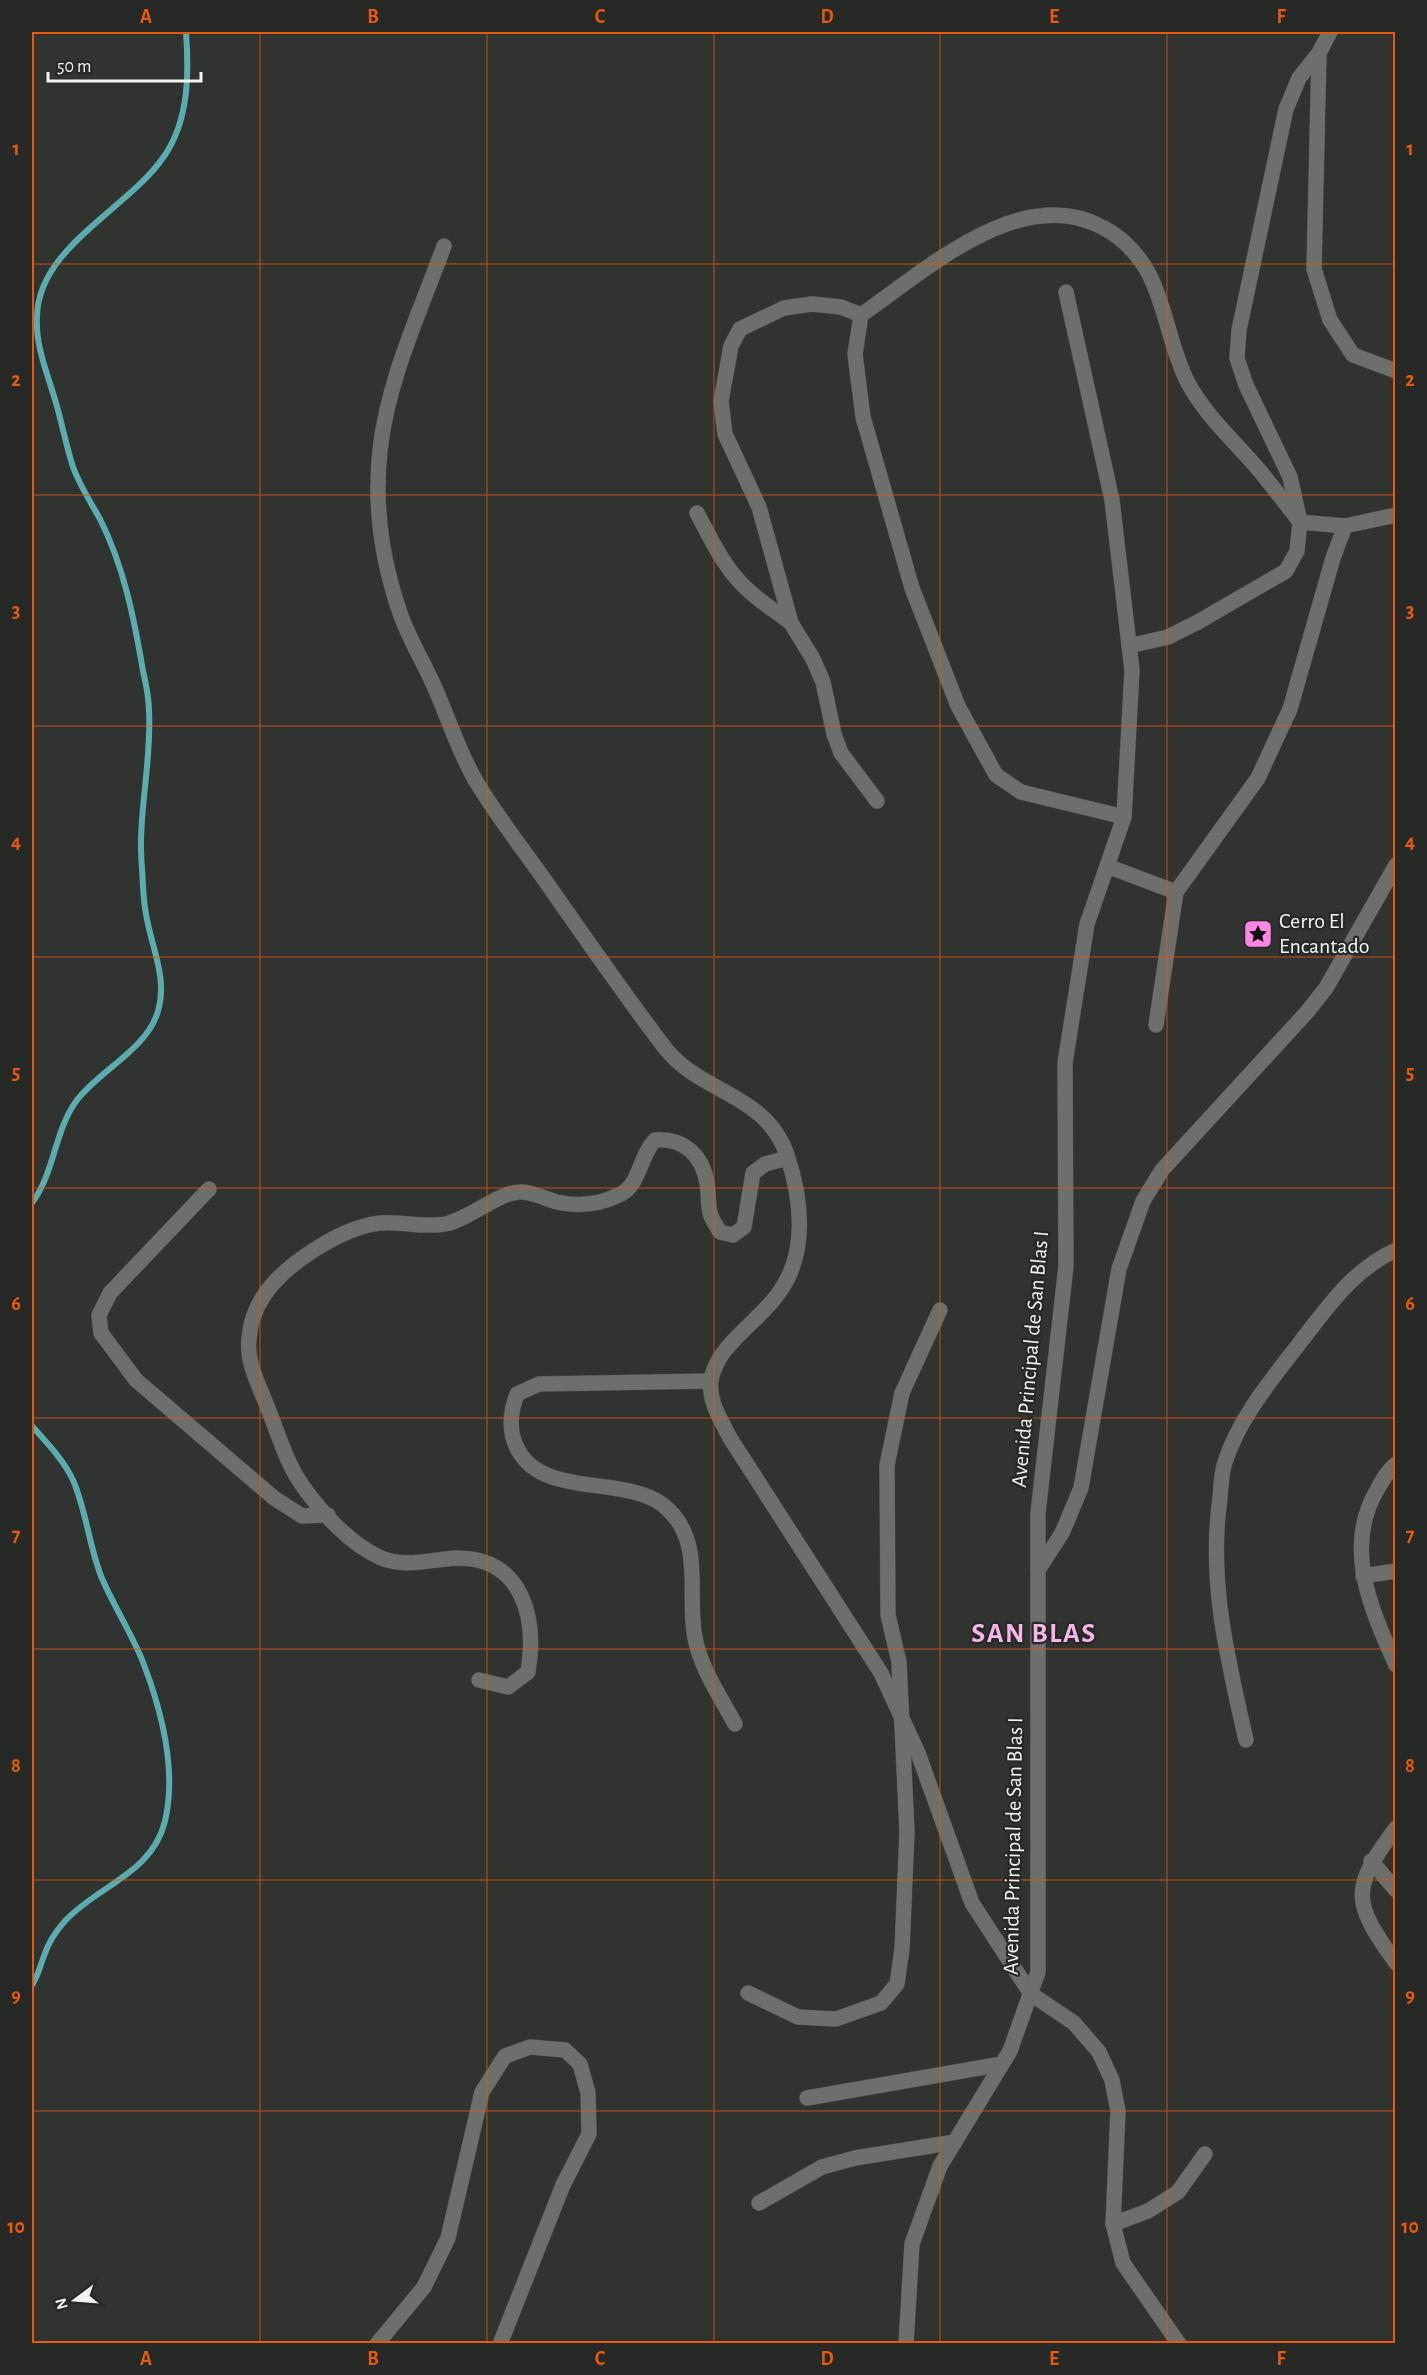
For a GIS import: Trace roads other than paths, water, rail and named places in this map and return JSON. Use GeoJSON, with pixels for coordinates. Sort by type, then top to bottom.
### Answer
{"type":"FeatureCollection","features":[{"type":"Feature","properties":{"kind":"street"},"geometry":{"type":"LineString","coordinates":[[1129,646],[1168,637],[1286,571],[1297,551],[1300,522],[1290,477],[1246,385],[1237,358],[1238,340],[1286,109],[1299,78],[1319,53],[1329,32]]}},
{"type":"Feature","properties":{"kind":"street"},"geometry":{"type":"LineString","coordinates":[[1319,53],[1314,269],[1330,320],[1353,355],[1395,371]]}},
{"type":"Feature","properties":{"kind":"street"},"geometry":{"type":"LineString","coordinates":[[1124,817],[1021,792],[1010,787],[996,775],[958,706],[912,588],[863,417],[855,354],[861,315],[963,245],[1004,224],[1034,216],[1064,214],[1092,221],[1114,233],[1134,251],[1150,276],[1186,379],[1203,408],[1252,462],[1300,522],[1345,526],[1395,515]]}},
{"type":"Feature","properties":{"kind":"street"},"geometry":{"type":"LineString","coordinates":[[444,246],[387,403],[380,454],[379,518],[386,569],[401,616],[436,691],[454,738],[477,783],[622,990],[669,1053],[693,1073],[760,1112],[780,1136],[788,1158],[799,1211],[800,1244],[790,1275],[778,1294],[719,1356],[711,1381],[713,1403],[730,1438],[881,1673],[922,1764],[972,1903],[1031,1994],[1074,2023],[1100,2052],[1112,2080],[1118,2111],[1113,2224],[1123,2263],[1179,2343]]}},
{"type":"Feature","properties":{"kind":"street","name":"Avenida Principal de San Blas I"},"geometry":{"type":"LineString","coordinates":[[906,2343],[912,2244],[940,2166],[1010,2052],[1038,1972],[1038,1513],[1066,1266],[1065,1063],[1087,924],[1124,817],[1132,670],[1112,500],[1066,292]]}},
{"type":"Feature","properties":{"kind":"street"},"geometry":{"type":"LineString","coordinates":[[861,315],[841,307],[812,304],[784,308],[740,329],[731,346],[722,401],[725,435],[759,507],[791,622],[813,659],[823,682],[834,734],[841,753],[877,801]]}},
{"type":"Feature","properties":{"kind":"street"},"geometry":{"type":"LineString","coordinates":[[697,513],[733,574],[749,591],[791,622]]}},
{"type":"Feature","properties":{"kind":"street"},"geometry":{"type":"LineString","coordinates":[[1156,1025],[1176,892],[1258,778],[1290,709],[1333,558],[1345,526]]}},
{"type":"Feature","properties":{"kind":"street"},"geometry":{"type":"LineString","coordinates":[[1038,1570],[1062,1533],[1081,1488],[1119,1269],[1143,1201],[1162,1170],[1307,1012],[1326,988],[1395,865]]}},
{"type":"Feature","properties":{"kind":"street"},"geometry":{"type":"LineString","coordinates":[[1107,866],[1176,892]]}},
{"type":"Feature","properties":{"kind":"street"},"geometry":{"type":"LineString","coordinates":[[479,1680],[508,1687],[528,1672],[531,1653],[525,1599],[508,1576],[484,1562],[459,1558],[396,1563],[377,1556],[345,1534],[301,1484],[288,1459],[252,1368],[248,1341],[254,1314],[264,1295],[291,1268],[340,1234],[360,1227],[381,1223],[442,1225],[468,1217],[510,1194],[523,1192],[575,1206],[603,1201],[623,1193],[633,1182],[646,1149],[655,1140],[672,1139],[685,1145],[698,1161],[707,1181],[710,1215],[720,1232],[733,1235],[744,1227],[753,1173],[765,1164],[788,1158]]}},
{"type":"Feature","properties":{"kind":"street"},"geometry":{"type":"LineString","coordinates":[[210,1189],[110,1293],[99,1316],[101,1333],[136,1380],[274,1498],[302,1515],[328,1515]]}},
{"type":"Feature","properties":{"kind":"street"},"geometry":{"type":"LineString","coordinates":[[1246,1740],[1222,1634],[1215,1572],[1217,1519],[1225,1463],[1250,1408],[1333,1300],[1351,1279],[1395,1250]]}},
{"type":"Feature","properties":{"kind":"street"},"geometry":{"type":"LineString","coordinates":[[748,1993],[798,2017],[836,2019],[881,2003],[897,1984],[902,1949],[907,1832],[899,1662],[888,1615],[887,1465],[902,1393],[940,1310]]}},
{"type":"Feature","properties":{"kind":"street"},"geometry":{"type":"LineString","coordinates":[[711,1381],[539,1384],[517,1394],[510,1412],[513,1440],[525,1462],[543,1474],[641,1495],[662,1505],[677,1522],[692,1552],[694,1636],[701,1663],[735,1724]]}},
{"type":"Feature","properties":{"kind":"street"},"geometry":{"type":"LineString","coordinates":[[1395,1464],[1389,1469],[1368,1506],[1360,1534],[1363,1576],[1381,1632],[1395,1665]]}},
{"type":"Feature","properties":{"kind":"street"},"geometry":{"type":"LineString","coordinates":[[1363,1576],[1395,1571]]}},
{"type":"Feature","properties":{"kind":"street"},"geometry":{"type":"LineString","coordinates":[[1395,1828],[1366,1871],[1362,1901],[1368,1924],[1395,1963]]}},
{"type":"Feature","properties":{"kind":"street"},"geometry":{"type":"LineString","coordinates":[[1371,1861],[1395,1890]]}},
{"type":"Feature","properties":{"kind":"street"},"geometry":{"type":"LineString","coordinates":[[377,2343],[424,2287],[448,2238],[483,2092],[505,2056],[530,2047],[565,2050],[580,2064],[588,2092],[589,2134],[563,2185],[500,2343]]}},
{"type":"Feature","properties":{"kind":"street"},"geometry":{"type":"LineString","coordinates":[[807,2098],[1002,2064]]}},
{"type":"Feature","properties":{"kind":"street"},"geometry":{"type":"LineString","coordinates":[[759,2203],[822,2167],[855,2158],[955,2142]]}},
{"type":"Feature","properties":{"kind":"street"},"geometry":{"type":"LineString","coordinates":[[1113,2224],[1148,2211],[1178,2192],[1205,2154]]}},
{"type":"Feature","properties":{"kind":"waterway"},"geometry":{"type":"LineString","coordinates":[[32,1203],[46,1178],[69,1112],[87,1089],[134,1048],[144,1036],[153,1024],[161,999],[160,974],[148,926],[143,891],[141,829],[149,731],[146,686],[132,612],[122,574],[100,519],[73,467],[38,340],[37,316],[42,291],[53,269],[88,229],[149,175],[173,141],[186,95],[186,32]]}},
{"type":"Feature","properties":{"kind":"waterway"},"geometry":{"type":"LineString","coordinates":[[32,1426],[64,1465],[73,1480],[101,1576],[150,1680],[165,1740],[169,1781],[165,1821],[159,1839],[149,1854],[137,1866],[92,1898],[65,1921],[50,1942],[32,1985]]}},
{"type":"Feature","properties":{"kind":"place","name":"Cerro El Encantado"},"geometry":{"type":"Point","coordinates":[1258,934]}},
{"type":"Feature","properties":{"kind":"district","name":"SAN BLAS"},"geometry":{"type":"Point","coordinates":[1034,1634]}}]}
